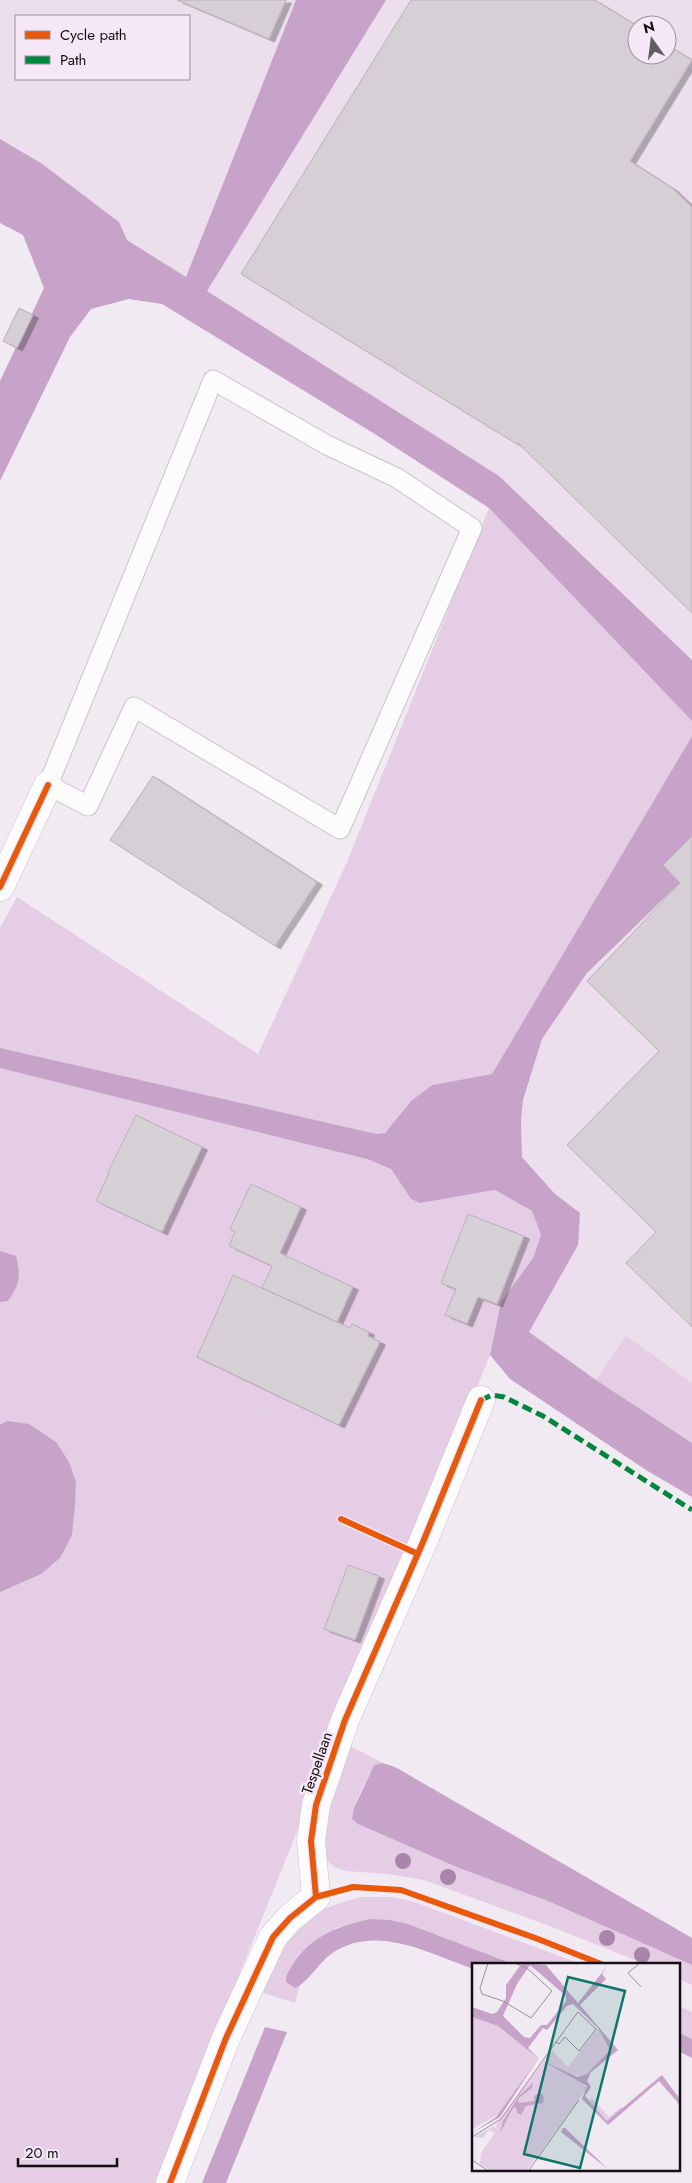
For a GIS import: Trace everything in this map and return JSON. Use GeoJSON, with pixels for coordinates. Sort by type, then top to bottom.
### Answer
{"type":"FeatureCollection","features":[{"type":"Feature","properties":{"kind":"street"},"geometry":{"type":"LineString","coordinates":[[0,887],[48,785]]}},
{"type":"Feature","properties":{"kind":"street","name":"Tespellaan"},"geometry":{"type":"LineString","coordinates":[[170,2183],[226,2038],[273,1938],[290,1918],[316,1897],[311,1840],[316,1805],[345,1720],[423,1542],[481,1400]]}},
{"type":"Feature","properties":{"kind":"lane"},"geometry":{"type":"LineString","coordinates":[[213,380],[327,445],[397,478],[472,528],[340,829],[134,707],[88,806],[48,785],[213,380]]}},
{"type":"Feature","properties":{"kind":"path"},"geometry":{"type":"LineString","coordinates":[[225,1371],[217,1391],[258,1412],[304,1434],[313,1414]]}},
{"type":"Feature","properties":{"kind":"path"},"geometry":{"type":"LineString","coordinates":[[269,1390],[231,1466],[344,1520],[317,1619],[310,1707],[345,1720]]}},
{"type":"Feature","properties":{"kind":"shaded area"},"geometry":{"type":"Polygon","coordinates":[[[0,0],[692,0],[692,660],[499,476],[127,240],[119,222],[41,163],[0,139],[0,0]]]}},
{"type":"Feature","properties":{"kind":"shaded area"},"geometry":{"type":"Polygon","coordinates":[[[296,0],[386,0],[207,291],[499,476],[692,660],[692,721],[489,508],[378,436],[162,304],[129,299],[91,309],[70,337],[0,481],[0,381],[44,288],[23,235],[0,223],[0,139],[41,163],[119,222],[127,240],[186,277],[296,0]]]}},
{"type":"Feature","properties":{"kind":"shaded area"},"geometry":{"type":"Polygon","coordinates":[[[489,508],[692,721],[692,736],[492,1074],[432,1085],[411,1101],[385,1133],[376,1134],[367,1159],[391,1169],[411,1199],[420,1203],[495,1190],[532,1211],[541,1235],[533,1258],[501,1302],[490,1355],[155,2183],[0,2183],[0,928],[17,897],[258,1054],[347,862],[489,508]]]}},
{"type":"Feature","properties":{"kind":"shaded area"},"geometry":{"type":"Polygon","coordinates":[[[692,736],[692,836],[664,865],[680,883],[587,973],[542,1039],[523,1100],[521,1121],[522,1157],[554,1193],[580,1213],[578,1245],[529,1332],[596,1380],[692,1443],[692,1497],[646,1470],[510,1379],[490,1355],[501,1302],[533,1258],[541,1235],[532,1211],[495,1190],[420,1203],[411,1199],[391,1169],[367,1159],[0,1068],[0,1048],[376,1134],[385,1133],[411,1101],[432,1085],[492,1074],[692,736]]]}},
{"type":"Feature","properties":{"kind":"shaded area"},"geometry":{"type":"Polygon","coordinates":[[[692,836],[692,1443],[596,1380],[529,1332],[577,1245],[580,1213],[552,1191],[522,1157],[521,1121],[523,1100],[542,1039],[587,973],[680,884],[663,865],[692,836]]]}},
{"type":"Feature","properties":{"kind":"shaded area"},"geometry":{"type":"Polygon","coordinates":[[[0,1251],[16,1256],[19,1275],[15,1290],[8,1301],[0,1302],[0,1251]]]}},
{"type":"Feature","properties":{"kind":"shaded area"},"geometry":{"type":"Polygon","coordinates":[[[626,1336],[692,1383],[692,1443],[596,1380],[626,1336]]]}},
{"type":"Feature","properties":{"kind":"shaded area"},"geometry":{"type":"Polygon","coordinates":[[[7,1421],[29,1424],[56,1442],[69,1462],[76,1482],[72,1535],[60,1558],[41,1574],[0,1592],[0,1425],[7,1421]]]}},
{"type":"Feature","properties":{"kind":"shaded area"},"geometry":{"type":"Polygon","coordinates":[[[348,1745],[383,1763],[374,1765],[358,1798],[352,1819],[459,1868],[550,1902],[692,1965],[692,1985],[680,1980],[680,1963],[642,1963],[552,1927],[424,1880],[387,1874],[346,1871],[334,1867],[326,1860],[320,1830],[348,1745]]]}},
{"type":"Feature","properties":{"kind":"shaded area"},"geometry":{"type":"Polygon","coordinates":[[[383,1763],[395,1767],[692,1938],[692,1965],[550,1902],[459,1868],[358,1824],[352,1819],[354,1808],[374,1765],[383,1763]]]}},
{"type":"Feature","properties":{"kind":"shaded area"},"geometry":{"type":"Polygon","coordinates":[[[362,1897],[391,1897],[412,1901],[578,1963],[510,1963],[408,1924],[371,1919],[335,1928],[295,1988],[300,1986],[295,2003],[264,1993],[264,1983],[269,1971],[294,1933],[312,1917],[346,1901],[362,1897]]]}},
{"type":"Feature","properties":{"kind":"shaded area"},"geometry":{"type":"Polygon","coordinates":[[[371,1919],[408,1924],[510,1963],[472,1963],[472,1969],[402,1944],[365,1941],[348,1945],[331,1954],[304,1982],[295,1988],[286,1982],[287,1975],[293,1964],[308,1946],[327,1933],[371,1919]]]}},
{"type":"Feature","properties":{"kind":"shaded area"},"geometry":{"type":"Polygon","coordinates":[[[680,2006],[692,2012],[692,2039],[680,2033],[680,2006]]]}},
{"type":"Feature","properties":{"kind":"shaded area"},"geometry":{"type":"Polygon","coordinates":[[[265,2027],[287,2032],[226,2183],[202,2183],[265,2027]]]}},
{"type":"Feature","properties":{"kind":"shaded area"},"geometry":{"type":"Polygon","coordinates":[[[680,2033],[692,2039],[692,2058],[680,2052],[680,2033]]]}},
{"type":"Feature","properties":{"kind":"building"},"geometry":{"type":"Polygon","coordinates":[[[177,0],[286,0],[269,39],[177,0]]]}},
{"type":"Feature","properties":{"kind":"building"},"geometry":{"type":"Polygon","coordinates":[[[411,0],[595,0],[627,20],[627,65],[677,65],[677,51],[692,60],[630,161],[672,188],[692,207],[692,613],[518,443],[241,274],[411,0]]]}},
{"type":"Feature","properties":{"kind":"building"},"geometry":{"type":"Polygon","coordinates":[[[19,308],[33,315],[17,348],[3,341],[19,308]]]}},
{"type":"Feature","properties":{"kind":"building"},"geometry":{"type":"Polygon","coordinates":[[[153,776],[317,882],[275,946],[110,840],[153,776]]]}},
{"type":"Feature","properties":{"kind":"building"},"geometry":{"type":"Polygon","coordinates":[[[692,836],[692,1327],[626,1263],[656,1232],[567,1145],[659,1051],[587,981],[680,883],[663,865],[692,836]]]}},
{"type":"Feature","properties":{"kind":"building"},"geometry":{"type":"Polygon","coordinates":[[[136,1115],[202,1147],[162,1232],[96,1201],[136,1115]]]}},
{"type":"Feature","properties":{"kind":"building"},"geometry":{"type":"Polygon","coordinates":[[[251,1184],[301,1207],[280,1253],[353,1287],[337,1322],[262,1288],[272,1266],[229,1246],[235,1232],[230,1229],[251,1184]]]}},
{"type":"Feature","properties":{"kind":"building"},"geometry":{"type":"Polygon","coordinates":[[[468,1214],[524,1236],[497,1304],[478,1297],[467,1324],[445,1315],[456,1289],[441,1283],[468,1214]]]}},
{"type":"Feature","properties":{"kind":"building"},"geometry":{"type":"Polygon","coordinates":[[[233,1275],[350,1328],[352,1324],[369,1332],[368,1336],[380,1342],[339,1425],[197,1357],[233,1275]]]}},
{"type":"Feature","properties":{"kind":"building"},"geometry":{"type":"Polygon","coordinates":[[[348,1565],[379,1576],[355,1640],[324,1629],[348,1565]]]}},
{"type":"Feature","properties":{"kind":"marked path"},"geometry":{"type":"LineString","coordinates":[[481,1400],[492,1395],[504,1397],[543,1416],[692,1510]]}},
{"type":"Feature","properties":{"kind":"cycle path"},"geometry":{"type":"LineString","coordinates":[[0,887],[48,785]]}},
{"type":"Feature","properties":{"kind":"cycle path"},"geometry":{"type":"LineString","coordinates":[[316,1897],[311,1841],[316,1805],[345,1720],[423,1542],[481,1400]]}},
{"type":"Feature","properties":{"kind":"cycle path"},"geometry":{"type":"LineString","coordinates":[[341,1519],[418,1554]]}},
{"type":"Feature","properties":{"kind":"cycle path"},"geometry":{"type":"LineString","coordinates":[[170,2183],[226,2038],[273,1937],[290,1918],[316,1897],[353,1887],[401,1890],[538,1939],[598,1963]]}}]}
